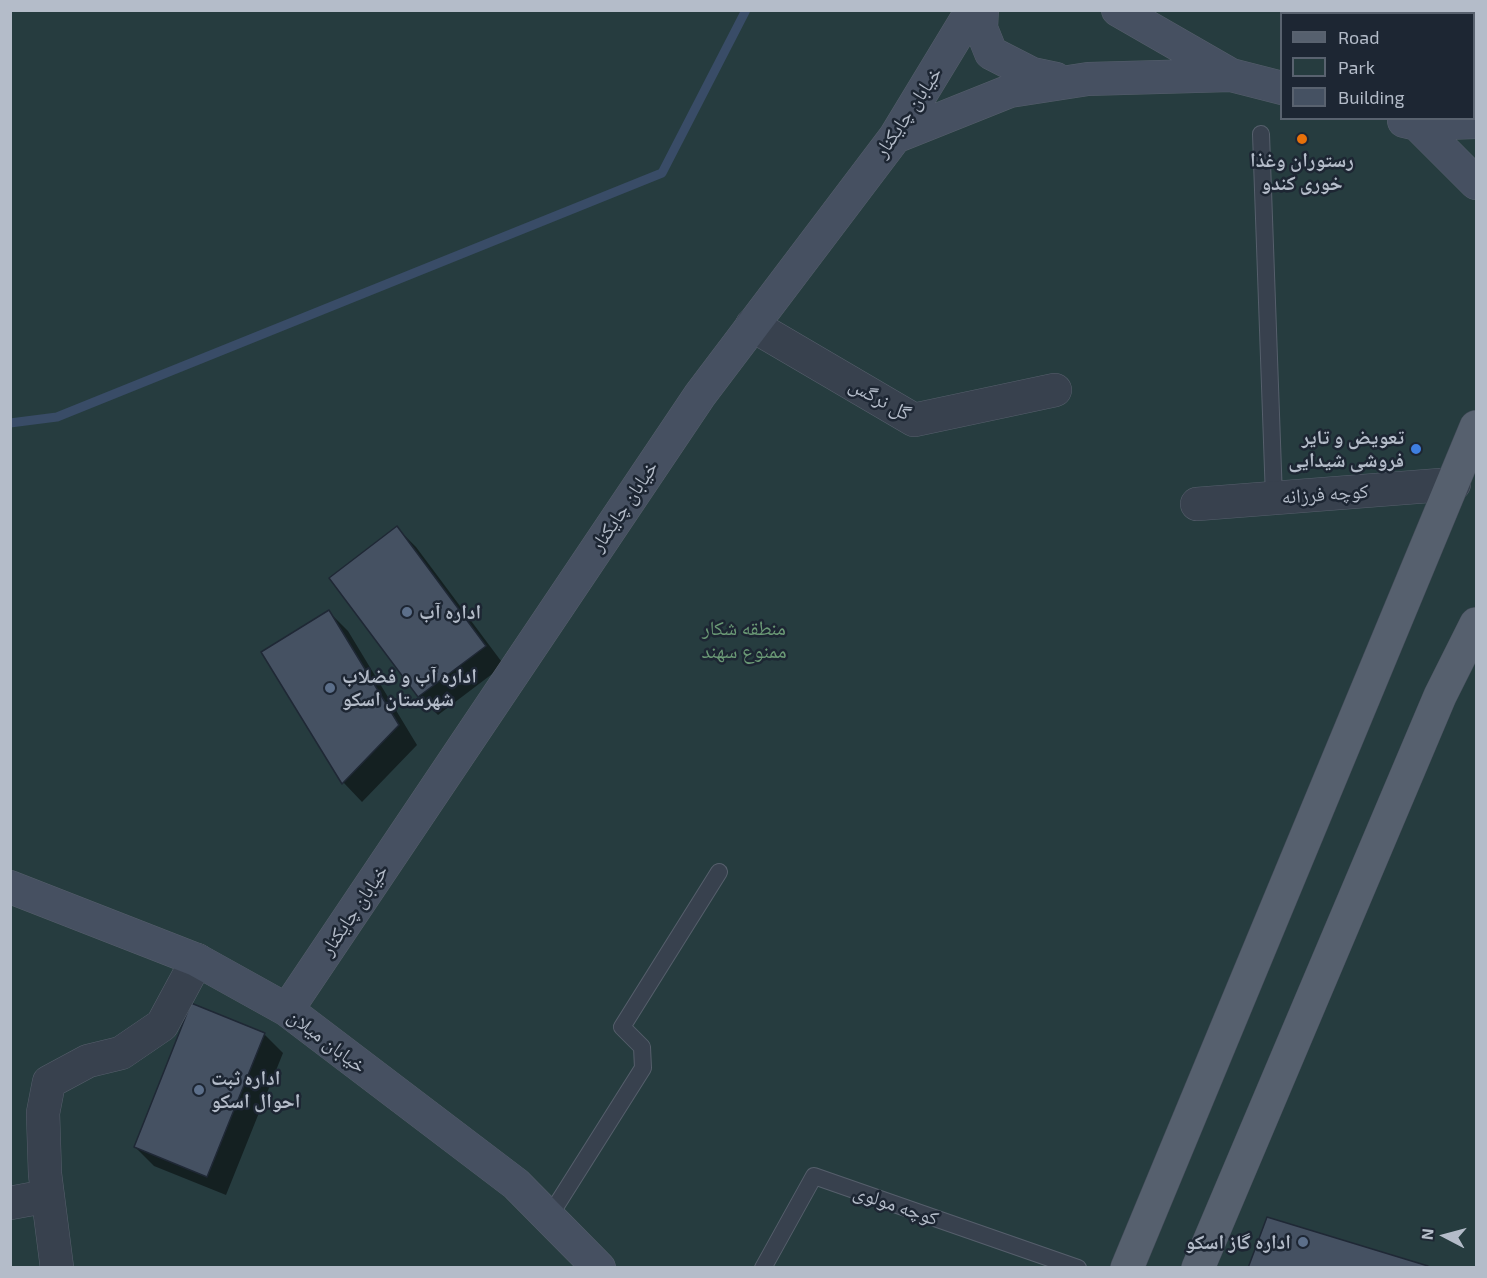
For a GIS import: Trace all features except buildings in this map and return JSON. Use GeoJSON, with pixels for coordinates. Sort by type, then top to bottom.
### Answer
{"type":"FeatureCollection","features":[{"type":"Feature","properties":{"kind":"main road","name":"خیابان چایکنار"},"geometry":{"type":"LineString","coordinates":[[287,1010],[700,395],[895,137],[972,10]]}},
{"type":"Feature","properties":{"kind":"main road"},"geometry":{"type":"LineString","coordinates":[[982,10],[981,28],[991,53],[1032,74],[1071,82]]}},
{"type":"Feature","properties":{"kind":"main road"},"geometry":{"type":"LineString","coordinates":[[1118,10],[1231,75],[1280,88]]}},
{"type":"Feature","properties":{"kind":"main road"},"geometry":{"type":"LineString","coordinates":[[895,137],[1010,91],[1071,82],[1231,75]]}},
{"type":"Feature","properties":{"kind":"main road"},"geometry":{"type":"LineString","coordinates":[[1406,121],[1476,122]]}},
{"type":"Feature","properties":{"kind":"main road"},"geometry":{"type":"LineString","coordinates":[[1406,121],[1476,183]]}},
{"type":"Feature","properties":{"kind":"main road"},"geometry":{"type":"LineString","coordinates":[[1127,1268],[1476,427]]}},
{"type":"Feature","properties":{"kind":"main road"},"geometry":{"type":"LineString","coordinates":[[1198,1268],[1440,696],[1476,624]]}},
{"type":"Feature","properties":{"kind":"main road","name":"خیابان میلان"},"geometry":{"type":"LineString","coordinates":[[10,887],[197,960],[287,1010],[516,1184],[599,1268]]}},
{"type":"Feature","properties":{"kind":"street","name":"گل نرگس"},"geometry":{"type":"LineString","coordinates":[[752,325],[914,420],[1055,390]]}},
{"type":"Feature","properties":{"kind":"street","name":"کوچه فرزانه"},"geometry":{"type":"LineString","coordinates":[[1197,504],[1454,484]]}},
{"type":"Feature","properties":{"kind":"street"},"geometry":{"type":"LineString","coordinates":[[57,1268],[48,1196],[43,1113],[50,1082],[88,1061],[122,1053],[162,1025],[197,960]]}},
{"type":"Feature","properties":{"kind":"street"},"geometry":{"type":"LineString","coordinates":[[10,1203],[48,1196]]}},
{"type":"Feature","properties":{"kind":"lane"},"geometry":{"type":"LineString","coordinates":[[1261,135],[1274,498]]}},
{"type":"Feature","properties":{"kind":"lane"},"geometry":{"type":"LineString","coordinates":[[549,1217],[643,1068],[642,1047],[622,1027],[719,872]]}},
{"type":"Feature","properties":{"kind":"lane","name":"کوچه مولوی"},"geometry":{"type":"LineString","coordinates":[[763,1268],[814,1176],[1078,1268]]}},
{"type":"Feature","properties":{"kind":"green space","name":"منطقه شکار ممنوع سهند"},"geometry":{"type":"Polygon","coordinates":[[[10,11],[1476,11],[1476,1267],[11,1267],[10,11]]]}},
{"type":"Feature","properties":{"kind":"waterway"},"geometry":{"type":"LineString","coordinates":[[10,423],[57,417],[662,173],[746,10]]}},
{"type":"Feature","properties":{"kind":"place","name":"رستوران وغذا خوری کندو"},"geometry":{"type":"Point","coordinates":[1302,139]}},
{"type":"Feature","properties":{"kind":"place","name":"تعویض و تایر فروشی شیدایی"},"geometry":{"type":"Point","coordinates":[1416,449]}},
{"type":"Feature","properties":{"kind":"place","name":"اداره آب"},"geometry":{"type":"Point","coordinates":[407,612]}},
{"type":"Feature","properties":{"kind":"place","name":"اداره آب و فضلاب شهرستان اسکو"},"geometry":{"type":"Point","coordinates":[330,688]}},
{"type":"Feature","properties":{"kind":"place","name":"اداره ثبت احوال اسکو"},"geometry":{"type":"Point","coordinates":[199,1090]}},
{"type":"Feature","properties":{"kind":"place","name":"اداره گاز اسکو"},"geometry":{"type":"Point","coordinates":[1303,1242]}}]}
